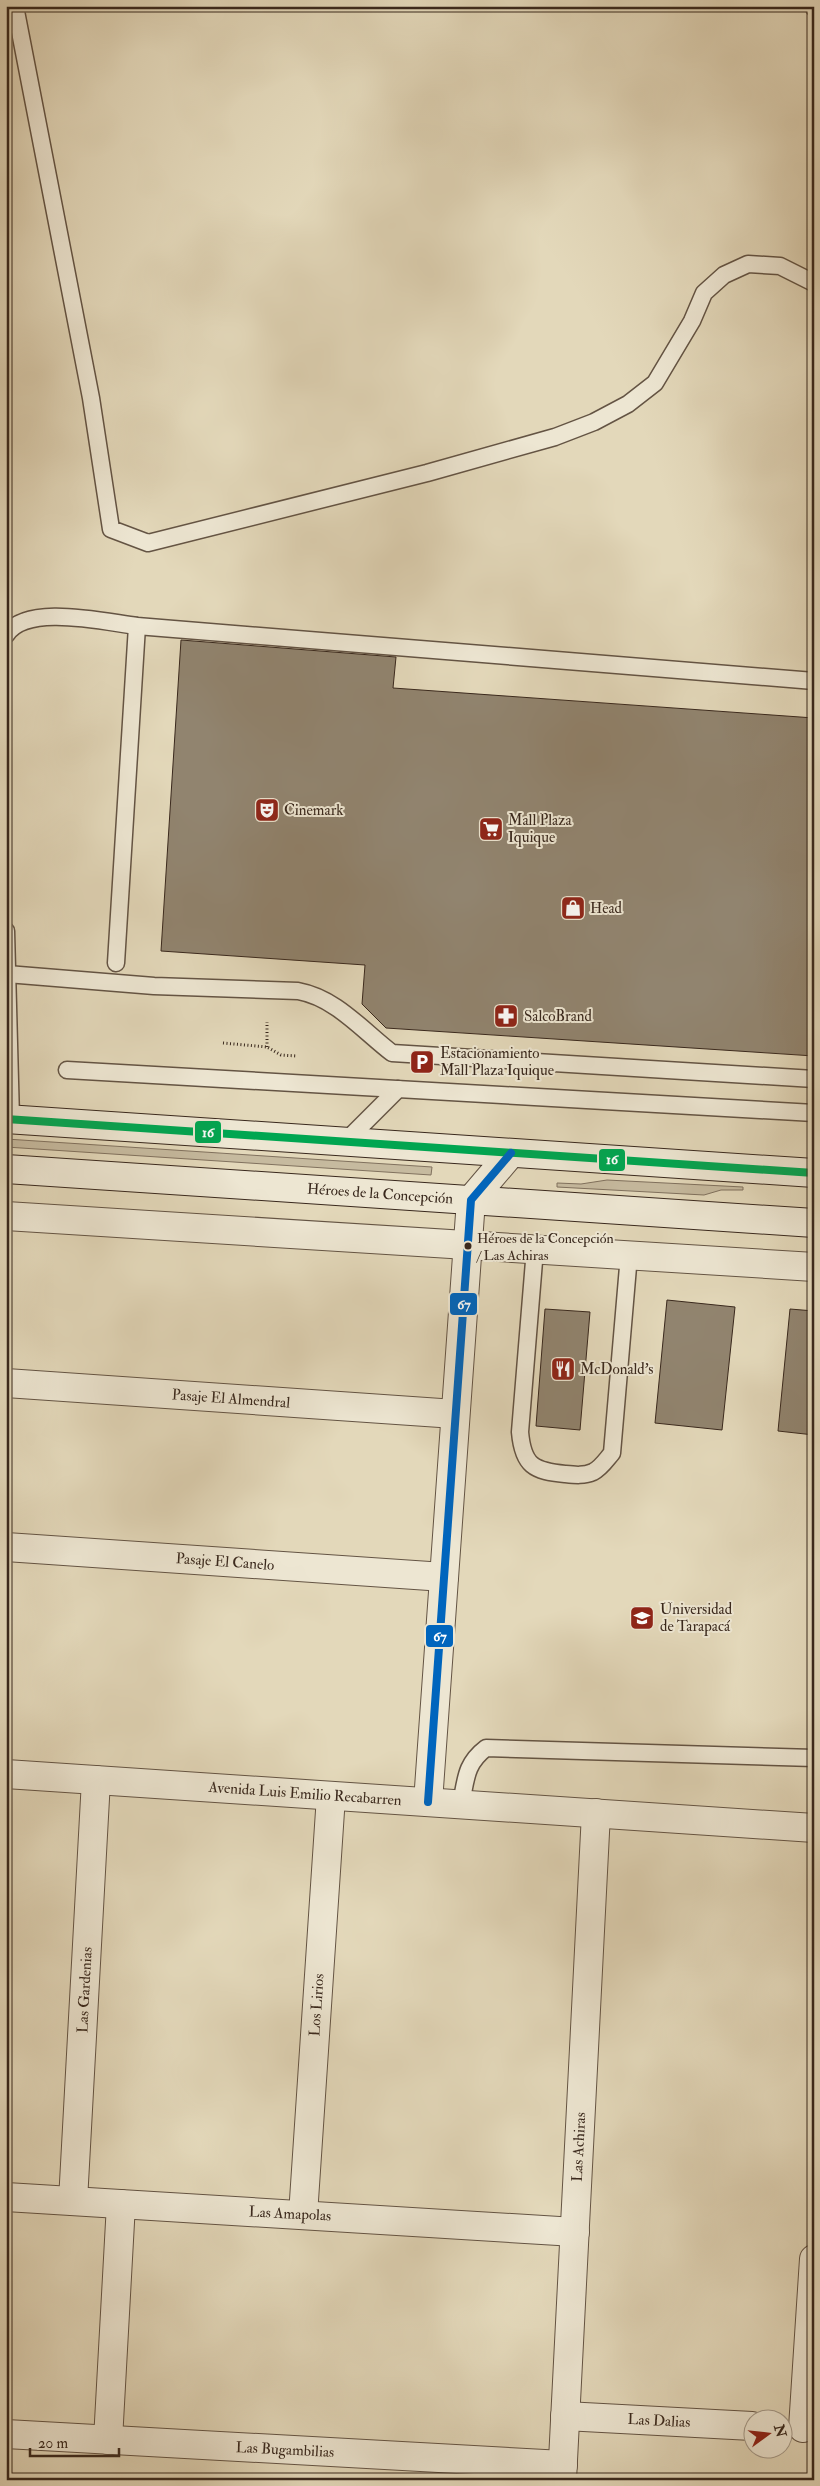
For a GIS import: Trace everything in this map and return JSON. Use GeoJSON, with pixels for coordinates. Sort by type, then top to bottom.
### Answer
{"type":"FeatureCollection","features":[{"type":"Feature","properties":{"kind":"street"},"geometry":{"type":"LineString","coordinates":[[9,1119],[814,1173]]}},
{"type":"Feature","properties":{"kind":"street"},"geometry":{"type":"LineString","coordinates":[[428,1802],[471,1200],[511,1153]]}},
{"type":"Feature","properties":{"kind":"street","name":"Héroes de la Concepción"},"geometry":{"type":"LineString","coordinates":[[6,1169],[814,1223]]}},
{"type":"Feature","properties":{"kind":"street"},"geometry":{"type":"LineString","coordinates":[[6,1216],[814,1267]]}},
{"type":"Feature","properties":{"kind":"street","name":"Pasaje El Almendral"},"geometry":{"type":"LineString","coordinates":[[6,1383],[455,1414]]}},
{"type":"Feature","properties":{"kind":"street","name":"Pasaje El Canelo"},"geometry":{"type":"LineString","coordinates":[[6,1547],[444,1576]]}},
{"type":"Feature","properties":{"kind":"street","name":"Avenida Luis Emilio Recabarren"},"geometry":{"type":"LineString","coordinates":[[6,1774],[596,1814],[813,1823]]}},
{"type":"Feature","properties":{"kind":"street","name":"Las Gardenias"},"geometry":{"type":"LineString","coordinates":[[73,2201],[96,1780]]}},
{"type":"Feature","properties":{"kind":"street","name":"Los Lirios"},"geometry":{"type":"LineString","coordinates":[[303,2215],[331,1796]]}},
{"type":"Feature","properties":{"kind":"street","name":"Las Achiras"},"geometry":{"type":"LineString","coordinates":[[562,2473],[596,1814]]}},
{"type":"Feature","properties":{"kind":"street","name":"Las Amapolas"},"geometry":{"type":"LineString","coordinates":[[6,2197],[575,2232]]}},
{"type":"Feature","properties":{"kind":"street"},"geometry":{"type":"LineString","coordinates":[[108,2440],[121,2204]]}},
{"type":"Feature","properties":{"kind":"street"},"geometry":{"type":"LineString","coordinates":[[800,2428],[814,2258]]}},
{"type":"Feature","properties":{"kind":"street","name":"Las Dalias"},"geometry":{"type":"LineString","coordinates":[[565,2416],[742,2425]]}},
{"type":"Feature","properties":{"kind":"street","name":"Las Bugambilias"},"geometry":{"type":"LineString","coordinates":[[6,2434],[562,2473]]}},
{"type":"Feature","properties":{"kind":"lane"},"geometry":{"type":"LineString","coordinates":[[15,6],[91,398],[111,529],[148,543],[427,473],[555,437],[594,422],[628,404],[656,383],[692,321],[704,293],[724,275],[748,264],[780,266],[814,283]]}},
{"type":"Feature","properties":{"kind":"lane"},"geometry":{"type":"LineString","coordinates":[[6,635],[11,628],[26,619],[46,616],[137,626],[814,681]]}},
{"type":"Feature","properties":{"kind":"lane"},"geometry":{"type":"LineString","coordinates":[[116,963],[137,626]]}},
{"type":"Feature","properties":{"kind":"lane"},"geometry":{"type":"LineString","coordinates":[[6,932],[9,1119]]}},
{"type":"Feature","properties":{"kind":"lane"},"geometry":{"type":"LineString","coordinates":[[7,974],[154,986],[298,991],[315,994],[339,1008],[392,1053],[814,1079]]}},
{"type":"Feature","properties":{"kind":"lane"},"geometry":{"type":"LineString","coordinates":[[67,1070],[814,1113]]}},
{"type":"Feature","properties":{"kind":"lane"},"geometry":{"type":"LineString","coordinates":[[345,1142],[398,1089]]}},
{"type":"Feature","properties":{"kind":"lane"},"geometry":{"type":"LineString","coordinates":[[535,1249],[520,1432],[521,1448],[529,1462],[542,1472],[580,1476],[592,1473],[603,1466],[612,1453],[629,1255]]}},
{"type":"Feature","properties":{"kind":"lane"},"geometry":{"type":"LineString","coordinates":[[461,1804],[469,1766],[475,1756],[486,1748],[814,1758]]}},
{"type":"Feature","properties":{"kind":"path"},"geometry":{"type":"LineString","coordinates":[[267,1022],[267,1048]]}},
{"type":"Feature","properties":{"kind":"path"},"geometry":{"type":"LineString","coordinates":[[223,1043],[267,1048],[281,1055],[297,1056]]}},
{"type":"Feature","properties":{"kind":"shaded area"},"geometry":{"type":"Polygon","coordinates":[[[6,1139],[432,1167],[431,1175],[6,1147],[6,1139]]]}},
{"type":"Feature","properties":{"kind":"shaded area"},"geometry":{"type":"Polygon","coordinates":[[[607,1180],[743,1187],[743,1190],[721,1190],[704,1195],[557,1187],[557,1183],[581,1184],[607,1180]]]}},
{"type":"Feature","properties":{"kind":"building","name":"Mall Plaza Iquique"},"geometry":{"type":"Polygon","coordinates":[[[181,640],[396,657],[393,688],[814,718],[814,1056],[386,1028],[362,1004],[365,965],[161,951],[181,640]]]}},
{"type":"Feature","properties":{"kind":"building"},"geometry":{"type":"Polygon","coordinates":[[[667,1300],[735,1307],[722,1430],[655,1423],[667,1300]]]}},
{"type":"Feature","properties":{"kind":"building","name":"McDonald's"},"geometry":{"type":"Polygon","coordinates":[[[545,1309],[590,1312],[580,1430],[536,1426],[545,1309]]]}},
{"type":"Feature","properties":{"kind":"building"},"geometry":{"type":"Polygon","coordinates":[[[790,1309],[814,1311],[814,1435],[778,1431],[790,1309]]]}},
{"type":"Feature","properties":{"kind":"transit line","name":"16"},"geometry":{"type":"LineString","coordinates":[[6,1119],[814,1173]]}},
{"type":"Feature","properties":{"kind":"transit line","name":"67"},"geometry":{"type":"LineString","coordinates":[[428,1802],[471,1200],[511,1153]]}},
{"type":"Feature","properties":{"kind":"place","name":"Cinemark"},"geometry":{"type":"Point","coordinates":[267,810]}},
{"type":"Feature","properties":{"kind":"place","name":"Mall Plaza Iquique"},"geometry":{"type":"Point","coordinates":[491,829]}},
{"type":"Feature","properties":{"kind":"place","name":"Head"},"geometry":{"type":"Point","coordinates":[573,908]}},
{"type":"Feature","properties":{"kind":"place","name":"SalcoBrand"},"geometry":{"type":"Point","coordinates":[506,1016]}},
{"type":"Feature","properties":{"kind":"place","name":"Estacionamiento Mall Plaza Iquique"},"geometry":{"type":"Point","coordinates":[422,1062]}},
{"type":"Feature","properties":{"kind":"place","name":"Héroes de la Concepción / Las Achiras"},"geometry":{"type":"Point","coordinates":[468,1246]}},
{"type":"Feature","properties":{"kind":"place","name":"McDonald's"},"geometry":{"type":"Point","coordinates":[563,1369]}},
{"type":"Feature","properties":{"kind":"place","name":"Universidad de Tarapacá"},"geometry":{"type":"Point","coordinates":[642,1618]}}]}
